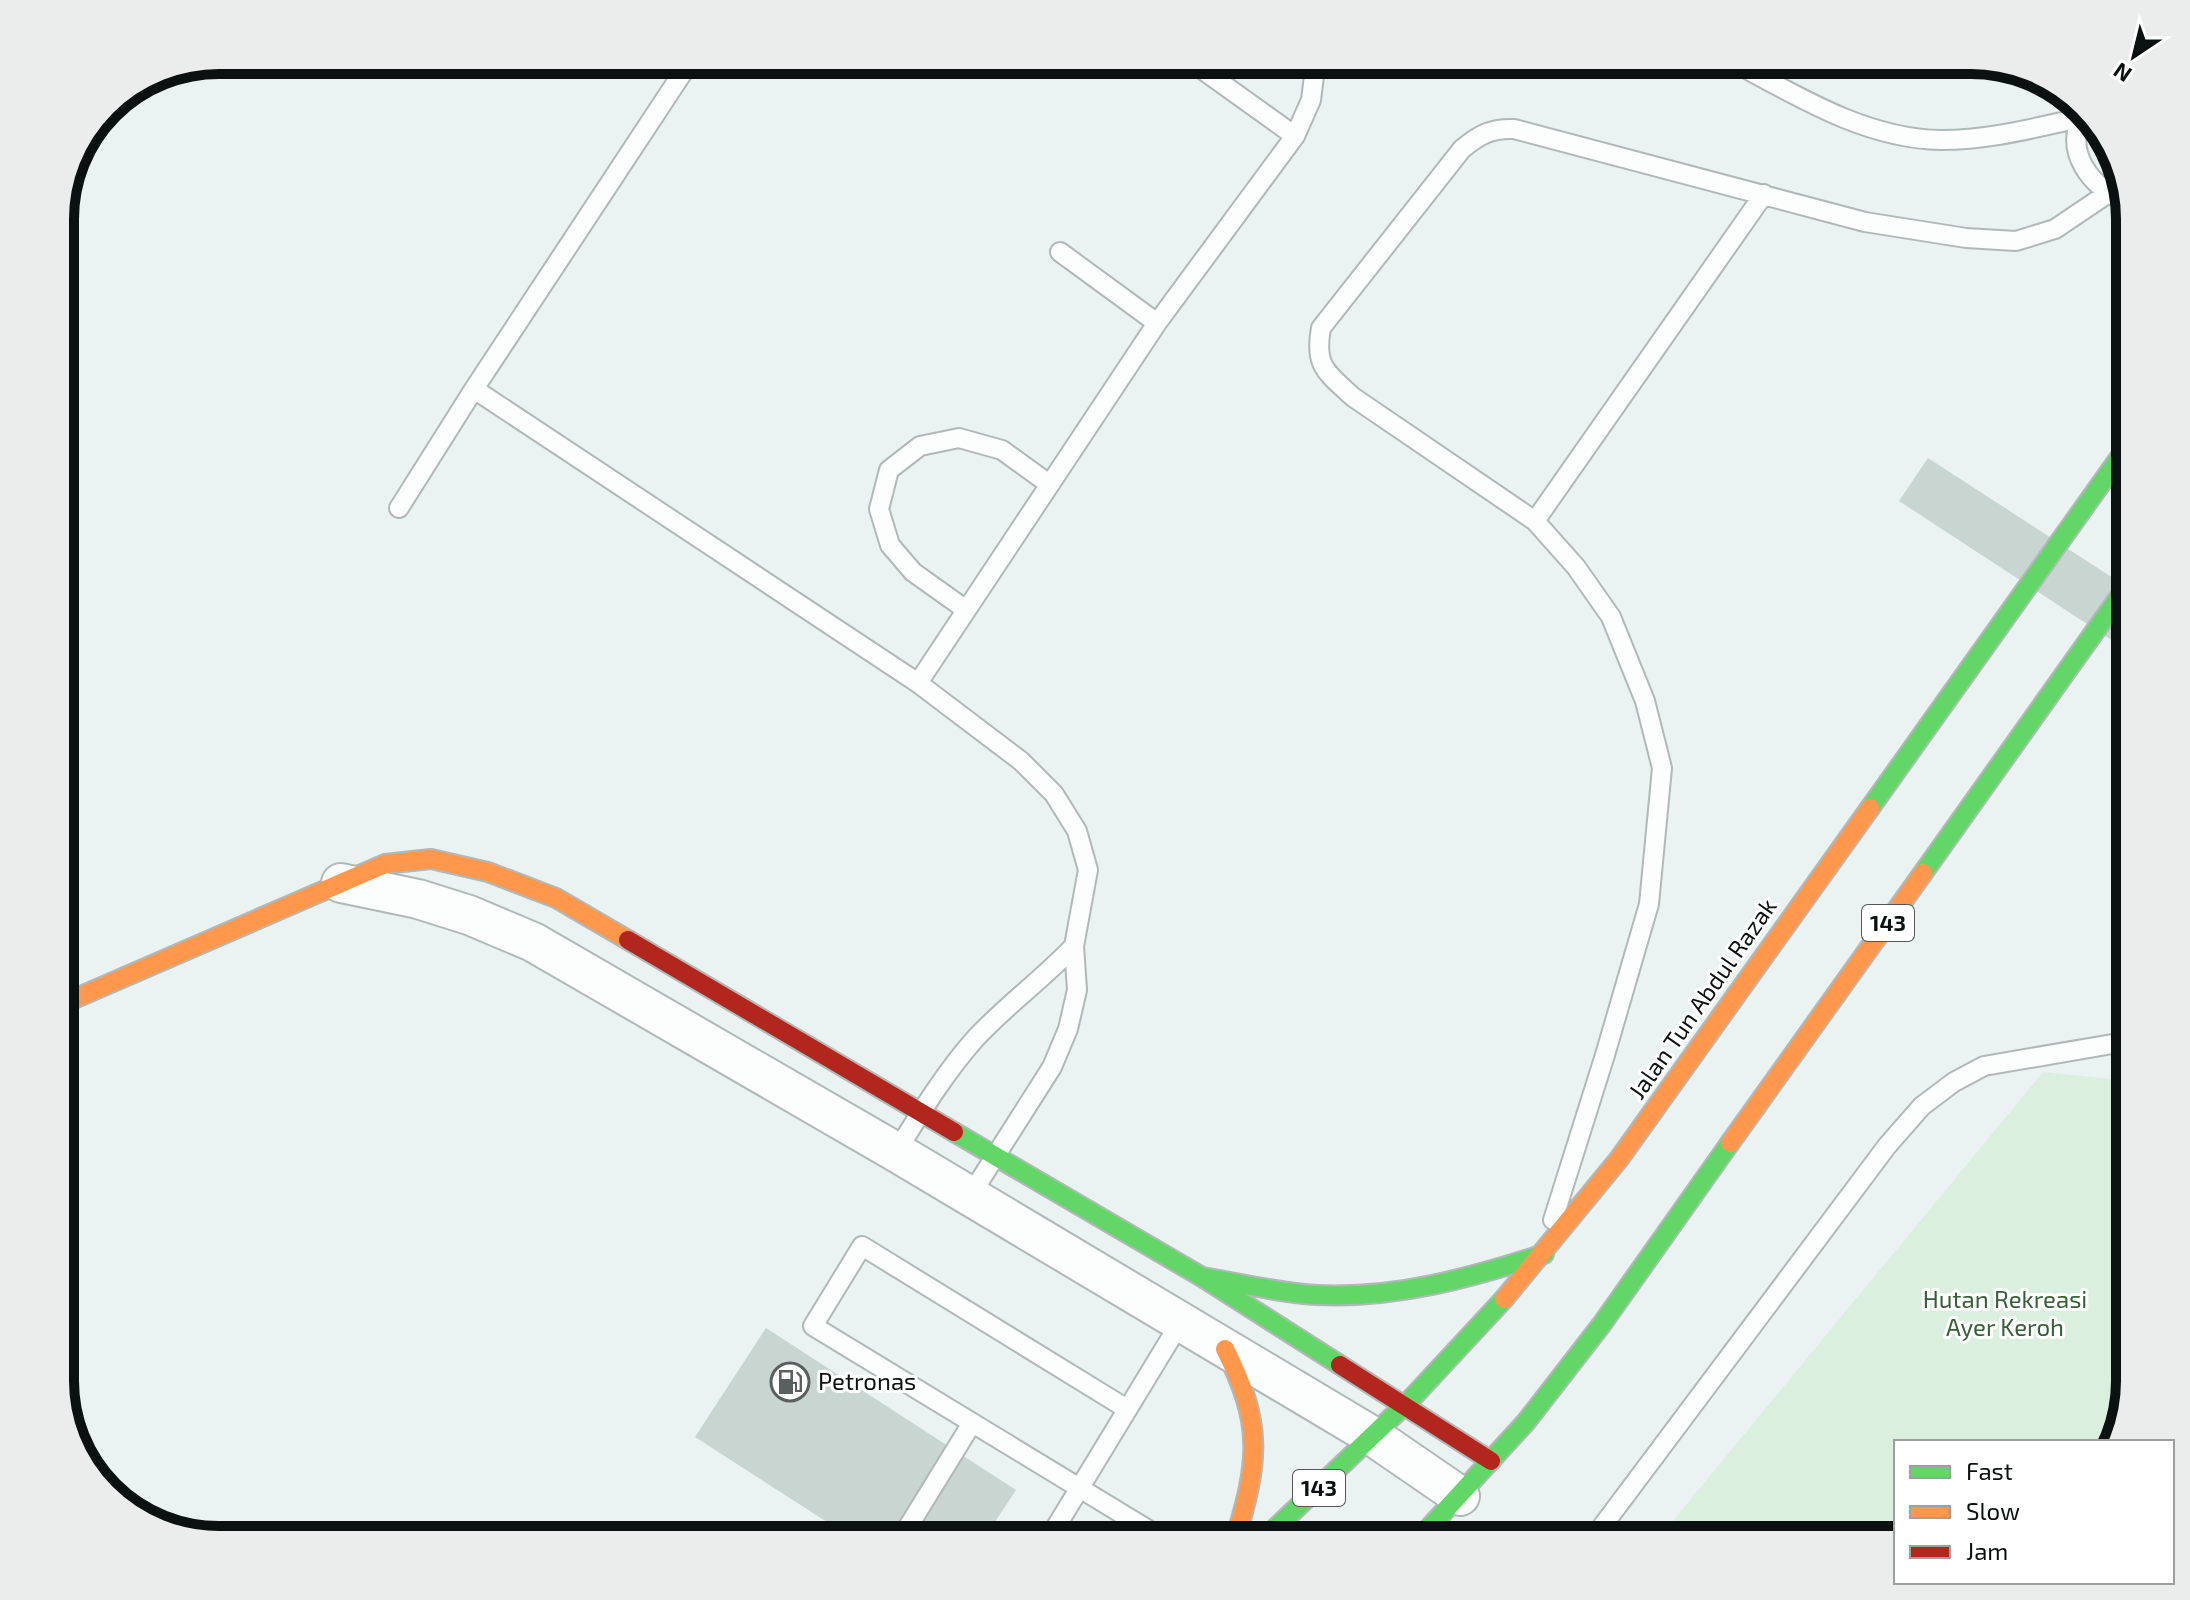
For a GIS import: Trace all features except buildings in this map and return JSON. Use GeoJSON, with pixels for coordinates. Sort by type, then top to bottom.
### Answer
{"type":"FeatureCollection","features":[{"type":"Feature","properties":{"kind":"main road","name":"Jalan Tun Abdul Razak"},"geometry":{"type":"LineString","coordinates":[[1278,1526],[1374,1437],[1460,1348],[1544,1254],[1619,1159],[2116,463]]}},
{"type":"Feature","properties":{"kind":"main road","name":"143"},"geometry":{"type":"LineString","coordinates":[[1431,1526],[1526,1422],[1647,1264],[2116,602]]}},
{"type":"Feature","properties":{"kind":"main road"},"geometry":{"type":"LineString","coordinates":[[74,999],[385,864],[431,859],[488,872],[569,906],[1202,1277],[1491,1461]]}},
{"type":"Feature","properties":{"kind":"main road"},"geometry":{"type":"LineString","coordinates":[[1202,1277],[1321,1295],[1439,1283],[1509,1267],[1544,1254]]}},
{"type":"Feature","properties":{"kind":"main road"},"geometry":{"type":"LineString","coordinates":[[1225,1349],[1247,1395],[1253,1428],[1253,1460],[1239,1526]]}},
{"type":"Feature","properties":{"kind":"street"},"geometry":{"type":"LineString","coordinates":[[341,883],[418,899],[469,915],[533,942],[896,1152],[1374,1437],[1460,1496]]}},
{"type":"Feature","properties":{"kind":"lane"},"geometry":{"type":"LineString","coordinates":[[399,508],[682,74]]}},
{"type":"Feature","properties":{"kind":"lane"},"geometry":{"type":"LineString","coordinates":[[1209,74],[1295,136]]}},
{"type":"Feature","properties":{"kind":"lane"},"geometry":{"type":"LineString","coordinates":[[918,683],[1157,323],[1295,136],[1311,100],[1314,74]]}},
{"type":"Feature","properties":{"kind":"lane"},"geometry":{"type":"LineString","coordinates":[[1756,74],[1825,111],[1890,133],[1939,140],[2008,134],[2073,117]]}},
{"type":"Feature","properties":{"kind":"lane"},"geometry":{"type":"LineString","coordinates":[[2080,125],[2077,139],[2080,160],[2091,180],[2114,197]]}},
{"type":"Feature","properties":{"kind":"lane"},"geometry":{"type":"LineString","coordinates":[[1544,1254],[1649,904],[1662,768],[1645,701],[1611,617],[1576,567],[1535,521],[1353,397],[1328,374],[1316,352],[1321,328],[1462,149],[1478,136],[1496,128],[1514,129],[1865,222],[1966,238],[2016,241],[2055,229],[2107,194]]}},
{"type":"Feature","properties":{"kind":"lane"},"geometry":{"type":"LineString","coordinates":[[1535,521],[1764,194]]}},
{"type":"Feature","properties":{"kind":"lane"},"geometry":{"type":"LineString","coordinates":[[1060,252],[1157,323]]}},
{"type":"Feature","properties":{"kind":"lane"},"geometry":{"type":"LineString","coordinates":[[474,389],[918,683],[1021,761],[1054,794],[1077,831],[1088,870],[1074,946],[1077,990],[1068,1029],[1052,1067],[970,1196]]}},
{"type":"Feature","properties":{"kind":"lane"},"geometry":{"type":"LineString","coordinates":[[965,609],[913,572],[890,545],[879,509],[889,470],[920,446],[959,438],[1002,450],[1049,484]]}},
{"type":"Feature","properties":{"kind":"lane"},"geometry":{"type":"LineString","coordinates":[[896,1152],[972,1042],[1074,946]]}},
{"type":"Feature","properties":{"kind":"lane"},"geometry":{"type":"LineString","coordinates":[[1602,1526],[1887,1146],[1922,1106],[1954,1082],[1984,1066],[2116,1043]]}},
{"type":"Feature","properties":{"kind":"lane"},"geometry":{"type":"LineString","coordinates":[[1127,1409],[862,1246],[813,1326],[1142,1526]]}},
{"type":"Feature","properties":{"kind":"lane"},"geometry":{"type":"LineString","coordinates":[[1056,1526],[1180,1323]]}},
{"type":"Feature","properties":{"kind":"lane"},"geometry":{"type":"LineString","coordinates":[[909,1526],[972,1423]]}},
{"type":"Feature","properties":{"kind":"green space","name":"Hutan Rekreasi Ayer Keroh"},"geometry":{"type":"Polygon","coordinates":[[[2043,1072],[2116,1080],[2116,1390],[2103,1440],[1894,1440],[1894,1526],[1669,1526],[2043,1072]]]}},
{"type":"Feature","properties":{"kind":"traffic: fast"},"geometry":{"type":"LineString","coordinates":[[1870,808],[2116,463]]}},
{"type":"Feature","properties":{"kind":"traffic: fast"},"geometry":{"type":"LineString","coordinates":[[1923,873],[2116,602]]}},
{"type":"Feature","properties":{"kind":"traffic: fast"},"geometry":{"type":"LineString","coordinates":[[954,1132],[1202,1277],[1340,1365]]}},
{"type":"Feature","properties":{"kind":"traffic: fast"},"geometry":{"type":"LineString","coordinates":[[1431,1526],[1526,1422],[1602,1324],[1730,1143]]}},
{"type":"Feature","properties":{"kind":"traffic: fast"},"geometry":{"type":"LineString","coordinates":[[1202,1277],[1302,1294],[1375,1294],[1460,1279],[1544,1254]]}},
{"type":"Feature","properties":{"kind":"traffic: fast"},"geometry":{"type":"LineString","coordinates":[[1278,1526],[1412,1398],[1504,1299]]}},
{"type":"Feature","properties":{"kind":"traffic: slow"},"geometry":{"type":"LineString","coordinates":[[1504,1299],[1619,1159],[1870,808]]}},
{"type":"Feature","properties":{"kind":"traffic: slow"},"geometry":{"type":"LineString","coordinates":[[74,999],[385,864],[431,859],[488,872],[556,898],[628,940]]}},
{"type":"Feature","properties":{"kind":"traffic: slow"},"geometry":{"type":"LineString","coordinates":[[1730,1143],[1923,873]]}},
{"type":"Feature","properties":{"kind":"traffic: slow"},"geometry":{"type":"LineString","coordinates":[[1225,1349],[1246,1400],[1253,1443],[1249,1487],[1239,1526]]}},
{"type":"Feature","properties":{"kind":"traffic: jam"},"geometry":{"type":"LineString","coordinates":[[628,940],[954,1132]]}},
{"type":"Feature","properties":{"kind":"traffic: jam"},"geometry":{"type":"LineString","coordinates":[[1340,1365],[1491,1461]]}},
{"type":"Feature","properties":{"kind":"place","name":"Petronas"},"geometry":{"type":"Point","coordinates":[790,1382]}}]}
